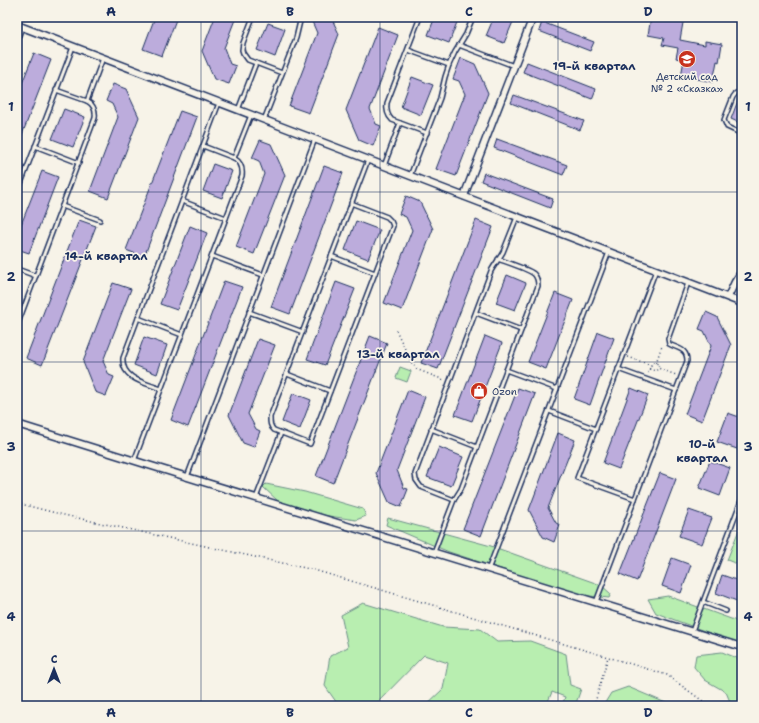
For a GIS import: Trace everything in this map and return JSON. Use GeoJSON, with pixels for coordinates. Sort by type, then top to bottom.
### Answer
{"type":"FeatureCollection","features":[{"type":"Feature","properties":{"kind":"street"},"geometry":{"type":"LineString","coordinates":[[464,196],[533,17]]}},
{"type":"Feature","properties":{"kind":"street"},"geometry":{"type":"LineString","coordinates":[[20,26],[742,303]]}},
{"type":"Feature","properties":{"kind":"street"},"geometry":{"type":"LineString","coordinates":[[728,297],[742,271]]}},
{"type":"Feature","properties":{"kind":"street"},"geometry":{"type":"LineString","coordinates":[[17,424],[742,647]]}},
{"type":"Feature","properties":{"kind":"lane"},"geometry":{"type":"LineString","coordinates":[[253,17],[243,43],[243,54],[248,60],[282,73]]}},
{"type":"Feature","properties":{"kind":"lane"},"geometry":{"type":"LineString","coordinates":[[264,120],[297,34],[301,17]]}},
{"type":"Feature","properties":{"kind":"lane"},"geometry":{"type":"LineString","coordinates":[[420,17],[387,106],[387,110],[389,117],[392,120],[427,133]]}},
{"type":"Feature","properties":{"kind":"lane"},"geometry":{"type":"LineString","coordinates":[[410,176],[442,94],[445,77],[449,66],[473,17]]}},
{"type":"Feature","properties":{"kind":"lane"},"geometry":{"type":"LineString","coordinates":[[17,41],[20,26]]}},
{"type":"Feature","properties":{"kind":"lane"},"geometry":{"type":"LineString","coordinates":[[459,45],[514,66]]}},
{"type":"Feature","properties":{"kind":"lane"},"geometry":{"type":"LineString","coordinates":[[17,194],[73,47]]}},
{"type":"Feature","properties":{"kind":"lane"},"geometry":{"type":"LineString","coordinates":[[408,50],[449,66]]}},
{"type":"Feature","properties":{"kind":"lane"},"geometry":{"type":"LineString","coordinates":[[87,101],[103,58]]}},
{"type":"Feature","properties":{"kind":"lane"},"geometry":{"type":"LineString","coordinates":[[238,110],[256,63]]}},
{"type":"Feature","properties":{"kind":"lane"},"geometry":{"type":"LineString","coordinates":[[17,326],[96,115],[94,108],[87,101],[56,90]]}},
{"type":"Feature","properties":{"kind":"lane"},"geometry":{"type":"LineString","coordinates":[[742,92],[733,97],[724,120],[727,127],[742,134]]}},
{"type":"Feature","properties":{"kind":"lane"},"geometry":{"type":"LineString","coordinates":[[161,389],[130,376],[124,369],[123,358],[220,103]]}},
{"type":"Feature","properties":{"kind":"lane"},"geometry":{"type":"LineString","coordinates":[[234,158],[251,115]]}},
{"type":"Feature","properties":{"kind":"lane"},"geometry":{"type":"LineString","coordinates":[[384,166],[400,123]]}},
{"type":"Feature","properties":{"kind":"lane"},"geometry":{"type":"LineString","coordinates":[[187,477],[315,139]]}},
{"type":"Feature","properties":{"kind":"lane"},"geometry":{"type":"LineString","coordinates":[[35,146],[79,163]]}},
{"type":"Feature","properties":{"kind":"lane"},"geometry":{"type":"LineString","coordinates":[[134,461],[242,176],[243,171],[240,163],[234,158],[203,146]]}},
{"type":"Feature","properties":{"kind":"lane"},"geometry":{"type":"LineString","coordinates":[[351,203],[390,218],[393,226],[310,444],[274,430],[271,427],[270,417],[351,203],[368,160]]}},
{"type":"Feature","properties":{"kind":"lane"},"geometry":{"type":"LineString","coordinates":[[182,201],[226,218]]}},
{"type":"Feature","properties":{"kind":"lane"},"geometry":{"type":"LineString","coordinates":[[62,206],[100,220]]}},
{"type":"Feature","properties":{"kind":"lane"},"geometry":{"type":"LineString","coordinates":[[454,500],[424,489],[416,480],[415,474],[491,271],[503,252],[517,217]]}},
{"type":"Feature","properties":{"kind":"lane"},"geometry":{"type":"LineString","coordinates":[[488,570],[609,252]]}},
{"type":"Feature","properties":{"kind":"lane"},"geometry":{"type":"LineString","coordinates":[[212,256],[263,275]]}},
{"type":"Feature","properties":{"kind":"lane"},"geometry":{"type":"LineString","coordinates":[[331,256],[375,273]]}},
{"type":"Feature","properties":{"kind":"lane"},"geometry":{"type":"LineString","coordinates":[[433,553],[454,500],[460,492],[538,286],[537,278],[530,272],[498,260]]}},
{"type":"Feature","properties":{"kind":"lane"},"geometry":{"type":"LineString","coordinates":[[17,269],[36,276]]}},
{"type":"Feature","properties":{"kind":"lane"},"geometry":{"type":"LineString","coordinates":[[635,499],[577,478],[656,270]]}},
{"type":"Feature","properties":{"kind":"lane"},"geometry":{"type":"LineString","coordinates":[[596,602],[687,361],[684,351],[670,344],[668,341],[668,336],[689,282]]}},
{"type":"Feature","properties":{"kind":"lane"},"geometry":{"type":"LineString","coordinates":[[249,312],[302,332]]}},
{"type":"Feature","properties":{"kind":"lane"},"geometry":{"type":"LineString","coordinates":[[476,313],[521,330]]}},
{"type":"Feature","properties":{"kind":"lane"},"geometry":{"type":"LineString","coordinates":[[138,318],[182,334]]}},
{"type":"Feature","properties":{"kind":"lane"},"geometry":{"type":"LineString","coordinates":[[618,369],[676,390]]}},
{"type":"Feature","properties":{"kind":"lane"},"geometry":{"type":"LineString","coordinates":[[506,370],[557,389]]}},
{"type":"Feature","properties":{"kind":"lane"},"geometry":{"type":"LineString","coordinates":[[287,374],[330,391]]}},
{"type":"Feature","properties":{"kind":"lane"},"geometry":{"type":"LineString","coordinates":[[549,411],[596,429]]}},
{"type":"Feature","properties":{"kind":"lane"},"geometry":{"type":"LineString","coordinates":[[431,429],[477,447]]}},
{"type":"Feature","properties":{"kind":"lane"},"geometry":{"type":"LineString","coordinates":[[256,498],[281,433]]}},
{"type":"Feature","properties":{"kind":"lane"},"geometry":{"type":"LineString","coordinates":[[692,632],[742,498]]}},
{"type":"Feature","properties":{"kind":"lane"},"geometry":{"type":"LineString","coordinates":[[703,602],[726,611]]}},
{"type":"Feature","properties":{"kind":"path"},"geometry":{"type":"LineString","coordinates":[[396,330],[411,362],[416,369],[449,382]]}},
{"type":"Feature","properties":{"kind":"path"},"geometry":{"type":"LineString","coordinates":[[658,368],[659,365],[656,363],[662,348],[668,341]]}},
{"type":"Feature","properties":{"kind":"path"},"geometry":{"type":"LineString","coordinates":[[624,355],[651,365]]}},
{"type":"Feature","properties":{"kind":"path"},"geometry":{"type":"LineString","coordinates":[[646,379],[652,362],[656,363]]}},
{"type":"Feature","properties":{"kind":"path"},"geometry":{"type":"LineString","coordinates":[[658,368],[681,377]]}},
{"type":"Feature","properties":{"kind":"path"},"geometry":{"type":"LineString","coordinates":[[649,369],[656,372],[658,368]]}},
{"type":"Feature","properties":{"kind":"path"},"geometry":{"type":"LineString","coordinates":[[17,503],[64,515],[314,570],[608,656],[667,675],[704,702],[714,706]]}},
{"type":"Feature","properties":{"kind":"path"},"geometry":{"type":"LineString","coordinates":[[594,706],[608,656]]}},
{"type":"Feature","properties":{"kind":"green space"},"geometry":{"type":"Polygon","coordinates":[[[400,367],[411,371],[407,382],[396,378],[400,367]]]}},
{"type":"Feature","properties":{"kind":"green space"},"geometry":{"type":"Polygon","coordinates":[[[266,484],[305,492],[363,509],[366,516],[356,520],[322,515],[279,502],[263,487],[266,484]]]}},
{"type":"Feature","properties":{"kind":"green space"},"geometry":{"type":"Polygon","coordinates":[[[388,518],[491,546],[601,585],[611,594],[609,598],[580,595],[449,552],[386,525],[388,518]]]}},
{"type":"Feature","properties":{"kind":"green space"},"geometry":{"type":"Polygon","coordinates":[[[742,522],[742,566],[727,560],[742,522]]]}},
{"type":"Feature","properties":{"kind":"green space"},"geometry":{"type":"Polygon","coordinates":[[[668,596],[742,623],[742,645],[656,613],[648,599],[668,596]]]}},
{"type":"Feature","properties":{"kind":"green space"},"geometry":{"type":"Polygon","coordinates":[[[363,603],[443,627],[480,629],[497,642],[530,641],[566,654],[570,685],[581,689],[575,706],[562,706],[565,697],[552,692],[546,706],[425,706],[443,689],[448,663],[424,655],[376,704],[376,706],[339,706],[325,686],[330,656],[348,647],[341,615],[363,603]]]}},
{"type":"Feature","properties":{"kind":"green space"},"geometry":{"type":"Polygon","coordinates":[[[722,652],[742,660],[742,706],[735,706],[731,704],[726,692],[705,680],[694,667],[696,655],[722,652]]]}},
{"type":"Feature","properties":{"kind":"green space"},"geometry":{"type":"Polygon","coordinates":[[[628,687],[673,706],[603,706],[611,693],[628,687]]]}},
{"type":"Feature","properties":{"kind":"building"},"geometry":{"type":"Polygon","coordinates":[[[155,17],[177,17],[162,56],[143,49],[155,17]]]}},
{"type":"Feature","properties":{"kind":"building"},"geometry":{"type":"Polygon","coordinates":[[[215,17],[236,17],[224,48],[230,64],[236,66],[229,84],[214,79],[202,51],[215,17]]]}},
{"type":"Feature","properties":{"kind":"building"},"geometry":{"type":"Polygon","coordinates":[[[310,17],[331,17],[339,34],[309,113],[289,106],[317,33],[310,17]]]}},
{"type":"Feature","properties":{"kind":"building"},"geometry":{"type":"Polygon","coordinates":[[[435,17],[459,17],[449,43],[428,35],[435,17]]]}},
{"type":"Feature","properties":{"kind":"building"},"geometry":{"type":"Polygon","coordinates":[[[494,17],[515,17],[504,43],[486,36],[494,17]]]}},
{"type":"Feature","properties":{"kind":"building"},"geometry":{"type":"Polygon","coordinates":[[[651,17],[684,17],[680,40],[705,45],[705,41],[722,44],[719,62],[717,61],[713,82],[681,76],[684,60],[676,58],[678,48],[662,45],[664,38],[648,35],[651,17]]]}},
{"type":"Feature","properties":{"kind":"building"},"geometry":{"type":"Polygon","coordinates":[[[542,22],[594,42],[590,51],[539,31],[542,22]]]}},
{"type":"Feature","properties":{"kind":"building"},"geometry":{"type":"Polygon","coordinates":[[[268,23],[285,29],[275,57],[257,50],[268,23]]]}},
{"type":"Feature","properties":{"kind":"building"},"geometry":{"type":"Polygon","coordinates":[[[378,27],[398,35],[370,109],[376,124],[381,126],[373,146],[359,140],[346,110],[378,27]]]}},
{"type":"Feature","properties":{"kind":"building"},"geometry":{"type":"Polygon","coordinates":[[[34,53],[51,60],[18,145],[17,96],[34,53]]]}},
{"type":"Feature","properties":{"kind":"building"},"geometry":{"type":"Polygon","coordinates":[[[461,58],[475,64],[488,93],[456,176],[436,169],[465,94],[459,81],[453,79],[461,58]]]}},
{"type":"Feature","properties":{"kind":"building"},"geometry":{"type":"Polygon","coordinates":[[[527,62],[596,89],[592,99],[523,72],[527,62]]]}},
{"type":"Feature","properties":{"kind":"building"},"geometry":{"type":"Polygon","coordinates":[[[412,77],[433,85],[421,115],[401,107],[412,77]]]}},
{"type":"Feature","properties":{"kind":"building"},"geometry":{"type":"Polygon","coordinates":[[[113,84],[126,89],[139,117],[108,198],[90,191],[118,117],[112,104],[106,101],[113,84]]]}},
{"type":"Feature","properties":{"kind":"building"},"geometry":{"type":"Polygon","coordinates":[[[514,95],[584,121],[580,130],[511,103],[514,95]]]}},
{"type":"Feature","properties":{"kind":"building"},"geometry":{"type":"Polygon","coordinates":[[[740,95],[742,95],[742,124],[731,119],[740,95]]]}},
{"type":"Feature","properties":{"kind":"building"},"geometry":{"type":"Polygon","coordinates":[[[64,109],[85,117],[73,147],[52,139],[64,109]]]}},
{"type":"Feature","properties":{"kind":"building"},"geometry":{"type":"Polygon","coordinates":[[[180,111],[197,117],[144,257],[126,250],[180,111]]]}},
{"type":"Feature","properties":{"kind":"building"},"geometry":{"type":"Polygon","coordinates":[[[497,139],[567,165],[563,175],[494,148],[497,139]]]}},
{"type":"Feature","properties":{"kind":"building"},"geometry":{"type":"Polygon","coordinates":[[[260,140],[271,144],[285,175],[254,254],[236,247],[264,174],[259,161],[252,158],[260,140]]]}},
{"type":"Feature","properties":{"kind":"building"},"geometry":{"type":"Polygon","coordinates":[[[213,164],[232,171],[222,198],[203,191],[213,164]]]}},
{"type":"Feature","properties":{"kind":"building"},"geometry":{"type":"Polygon","coordinates":[[[324,166],[343,173],[290,314],[271,307],[324,166]]]}},
{"type":"Feature","properties":{"kind":"building"},"geometry":{"type":"Polygon","coordinates":[[[42,171],[58,177],[29,253],[17,249],[17,235],[42,171]]]}},
{"type":"Feature","properties":{"kind":"building"},"geometry":{"type":"Polygon","coordinates":[[[484,173],[553,199],[550,208],[481,181],[484,173]]]}},
{"type":"Feature","properties":{"kind":"building"},"geometry":{"type":"Polygon","coordinates":[[[406,196],[420,202],[433,229],[402,310],[384,303],[412,230],[406,217],[399,214],[406,196]]]}},
{"type":"Feature","properties":{"kind":"building"},"geometry":{"type":"Polygon","coordinates":[[[79,220],[96,226],[42,365],[26,358],[79,220]]]}},
{"type":"Feature","properties":{"kind":"building"},"geometry":{"type":"Polygon","coordinates":[[[476,220],[493,227],[438,369],[421,363],[476,220]]]}},
{"type":"Feature","properties":{"kind":"building"},"geometry":{"type":"Polygon","coordinates":[[[356,221],[380,230],[368,259],[345,250],[356,221]]]}},
{"type":"Feature","properties":{"kind":"building"},"geometry":{"type":"Polygon","coordinates":[[[190,226],[207,233],[177,310],[160,304],[190,226]]]}},
{"type":"Feature","properties":{"kind":"building"},"geometry":{"type":"Polygon","coordinates":[[[507,275],[526,283],[515,310],[496,303],[507,275]]]}},
{"type":"Feature","properties":{"kind":"building"},"geometry":{"type":"Polygon","coordinates":[[[224,281],[242,287],[188,427],[171,420],[224,281]]]}},
{"type":"Feature","properties":{"kind":"building"},"geometry":{"type":"Polygon","coordinates":[[[336,282],[355,289],[325,365],[307,359],[336,282]]]}},
{"type":"Feature","properties":{"kind":"building"},"geometry":{"type":"Polygon","coordinates":[[[113,283],[131,289],[103,361],[109,375],[114,377],[106,396],[95,392],[83,362],[113,283]]]}},
{"type":"Feature","properties":{"kind":"building"},"geometry":{"type":"Polygon","coordinates":[[[555,293],[573,300],[546,369],[528,362],[555,293]]]}},
{"type":"Feature","properties":{"kind":"building"},"geometry":{"type":"Polygon","coordinates":[[[706,312],[717,317],[731,345],[702,421],[685,414],[711,346],[704,331],[699,329],[706,312]]]}},
{"type":"Feature","properties":{"kind":"building"},"geometry":{"type":"Polygon","coordinates":[[[598,332],[614,338],[590,405],[574,399],[598,332]]]}},
{"type":"Feature","properties":{"kind":"building"},"geometry":{"type":"Polygon","coordinates":[[[370,336],[387,343],[333,483],[316,476],[370,336]]]}},
{"type":"Feature","properties":{"kind":"building"},"geometry":{"type":"Polygon","coordinates":[[[485,336],[502,343],[472,421],[455,415],[485,336]]]}},
{"type":"Feature","properties":{"kind":"building"},"geometry":{"type":"Polygon","coordinates":[[[144,337],[167,345],[157,374],[134,365],[144,337]]]}},
{"type":"Feature","properties":{"kind":"building"},"geometry":{"type":"Polygon","coordinates":[[[258,339],[275,345],[248,414],[256,429],[260,431],[254,447],[243,443],[229,415],[258,339]]]}},
{"type":"Feature","properties":{"kind":"building"},"geometry":{"type":"Polygon","coordinates":[[[518,388],[535,394],[481,536],[463,529],[518,388]]]}},
{"type":"Feature","properties":{"kind":"building"},"geometry":{"type":"Polygon","coordinates":[[[631,388],[648,395],[619,469],[603,463],[631,388]]]}},
{"type":"Feature","properties":{"kind":"building"},"geometry":{"type":"Polygon","coordinates":[[[408,390],[425,397],[397,470],[404,488],[408,489],[401,507],[389,502],[376,473],[408,390]]]}},
{"type":"Feature","properties":{"kind":"building"},"geometry":{"type":"Polygon","coordinates":[[[293,393],[311,400],[300,429],[282,422],[293,393]]]}},
{"type":"Feature","properties":{"kind":"building"},"geometry":{"type":"Polygon","coordinates":[[[728,413],[742,418],[742,434],[737,449],[717,442],[728,413]]]}},
{"type":"Feature","properties":{"kind":"building"},"geometry":{"type":"Polygon","coordinates":[[[558,433],[575,440],[548,508],[556,523],[560,525],[554,542],[543,537],[529,510],[558,433]]]}},
{"type":"Feature","properties":{"kind":"building"},"geometry":{"type":"Polygon","coordinates":[[[439,447],[463,457],[451,486],[427,477],[439,447]]]}},
{"type":"Feature","properties":{"kind":"building"},"geometry":{"type":"Polygon","coordinates":[[[710,461],[730,468],[720,496],[699,488],[710,461]]]}},
{"type":"Feature","properties":{"kind":"building"},"geometry":{"type":"Polygon","coordinates":[[[660,473],[676,479],[637,581],[620,574],[660,473]]]}},
{"type":"Feature","properties":{"kind":"building"},"geometry":{"type":"Polygon","coordinates":[[[689,510],[712,518],[702,544],[679,536],[689,510]]]}},
{"type":"Feature","properties":{"kind":"building"},"geometry":{"type":"Polygon","coordinates":[[[672,558],[691,565],[681,593],[662,586],[672,558]]]}},
{"type":"Feature","properties":{"kind":"building"},"geometry":{"type":"Polygon","coordinates":[[[722,575],[742,582],[742,603],[716,593],[722,575]]]}},
{"type":"Feature","properties":{"kind":"place","name":"Детский сад № 2 «Сказка»"},"geometry":{"type":"Point","coordinates":[687,59]}},
{"type":"Feature","properties":{"kind":"place","name":"Ozon"},"geometry":{"type":"Point","coordinates":[479,391]}},
{"type":"Feature","properties":{"kind":"district","name":"19-й квартал"},"geometry":{"type":"Point","coordinates":[594,66]}},
{"type":"Feature","properties":{"kind":"district","name":"14-й квартал"},"geometry":{"type":"Point","coordinates":[106,256]}},
{"type":"Feature","properties":{"kind":"district","name":"13-й квартал"},"geometry":{"type":"Point","coordinates":[398,354]}},
{"type":"Feature","properties":{"kind":"district","name":"10-й квартал"},"geometry":{"type":"Point","coordinates":[702,451]}}]}
